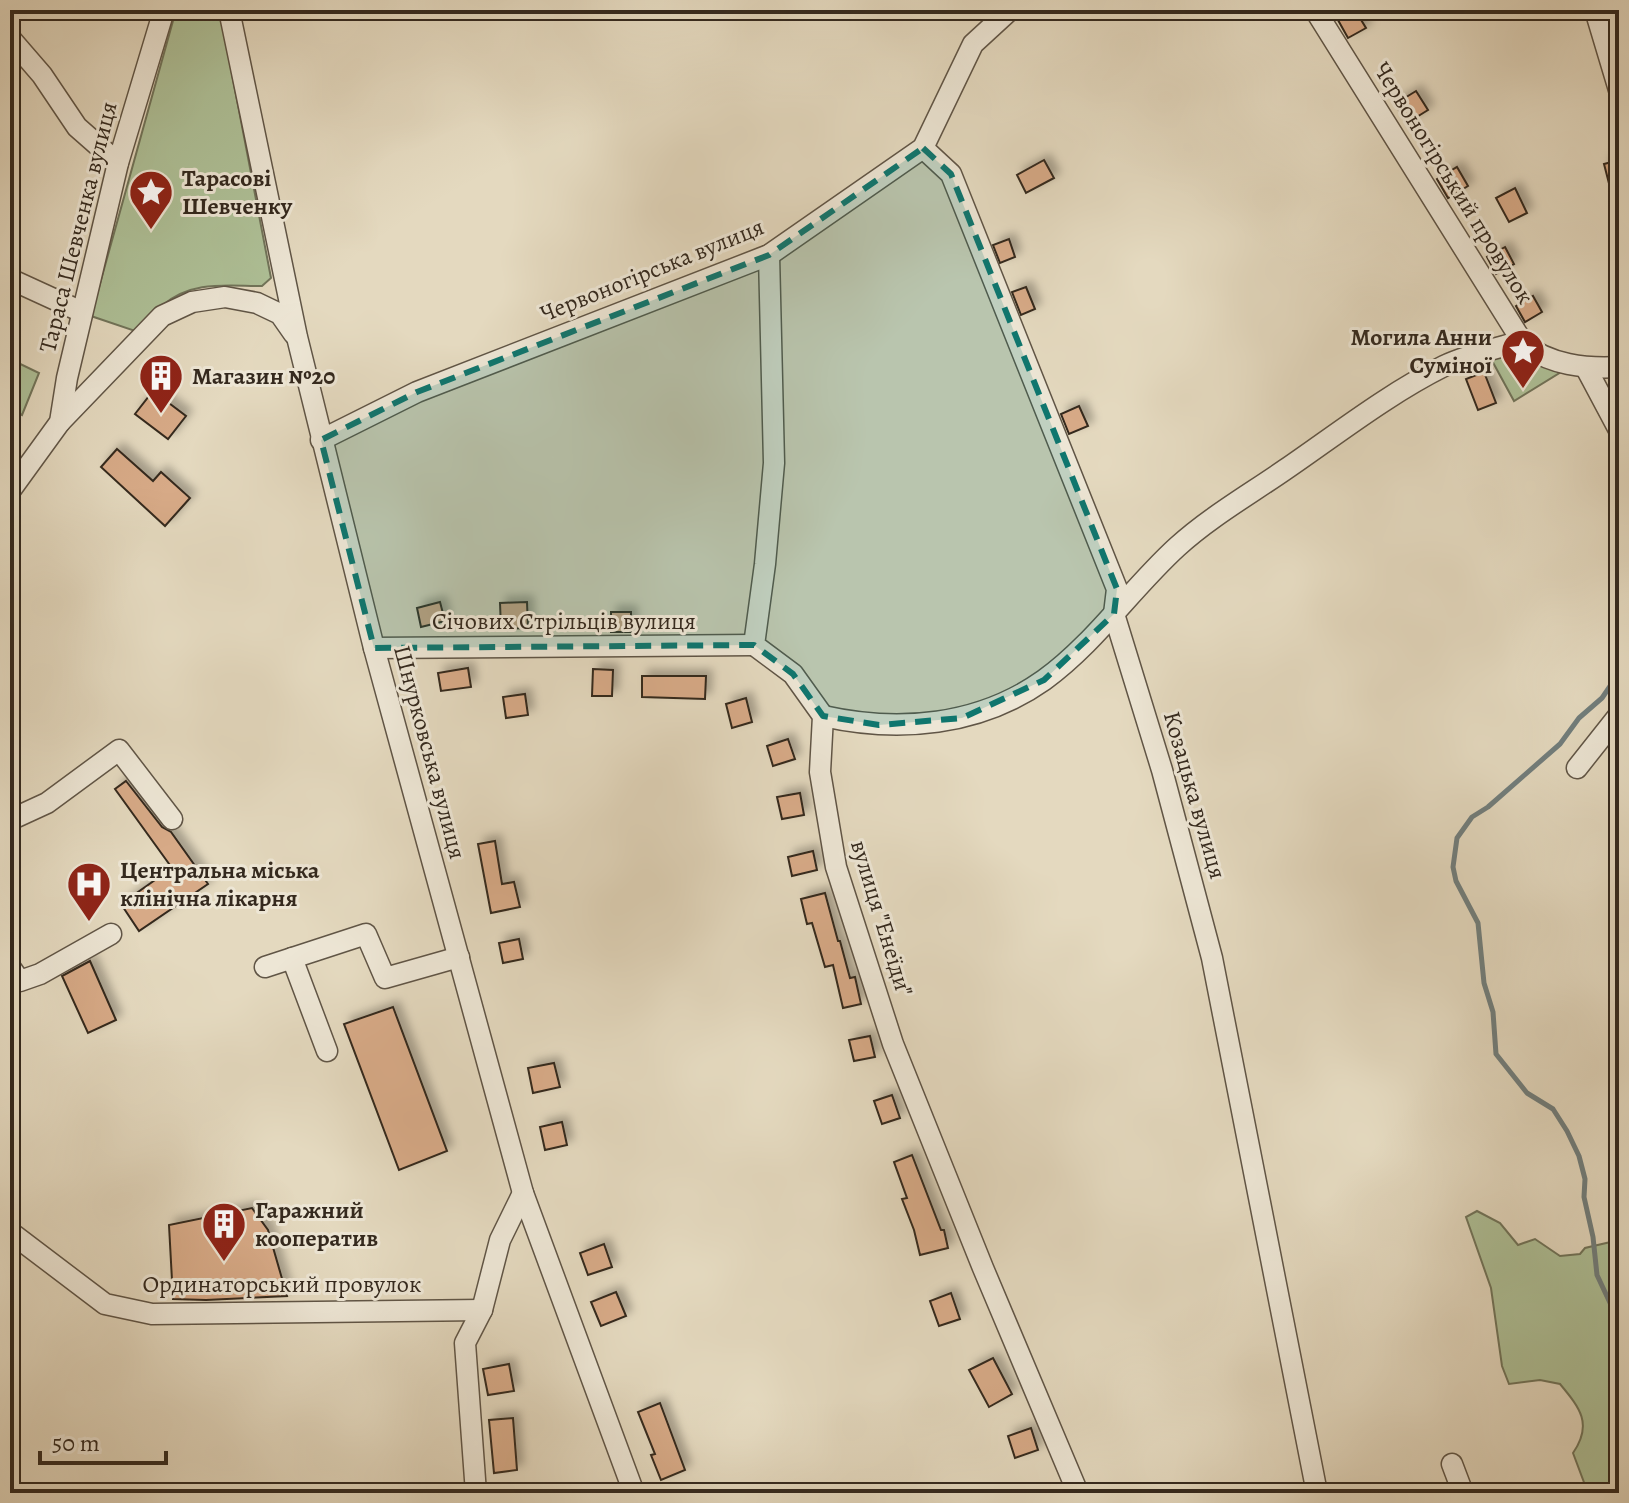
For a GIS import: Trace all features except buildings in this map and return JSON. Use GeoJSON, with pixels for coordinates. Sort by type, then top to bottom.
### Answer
{"type":"FeatureCollection","features":[{"type":"Feature","properties":{"kind":"street","name":"Тараса Шевченка вулиця"},"geometry":{"type":"LineString","coordinates":[[10,491],[60,422],[82,312],[118,163],[164,10]]}},
{"type":"Feature","properties":{"kind":"street","name":"Шнурковська вулиця"},"geometry":{"type":"LineString","coordinates":[[229,10],[297,337],[374,648],[523,1193],[634,1493]]}},
{"type":"Feature","properties":{"kind":"street","name":"Червоногірська вулиця"},"geometry":{"type":"LineString","coordinates":[[321,440],[417,392],[769,255],[923,148],[973,44],[1010,10]]}},
{"type":"Feature","properties":{"kind":"street","name":"Червоногірський провулок"},"geometry":{"type":"LineString","coordinates":[[1315,10],[1523,343]]}},
{"type":"Feature","properties":{"kind":"street"},"geometry":{"type":"LineString","coordinates":[[1595,10],[1619,90]]}},
{"type":"Feature","properties":{"kind":"street"},"geometry":{"type":"LineString","coordinates":[[10,38],[42,75],[77,127],[118,163]]}},
{"type":"Feature","properties":{"kind":"street","name":"Козацька вулиця"},"geometry":{"type":"LineString","coordinates":[[923,148],[951,174],[1117,589],[1114,614],[1162,770],[1212,958],[1317,1493]]}},
{"type":"Feature","properties":{"kind":"street"},"geometry":{"type":"LineString","coordinates":[[769,255],[774,463],[754,645],[793,674],[823,716],[879,725],[923,724],[962,718],[1004,702],[1044,680],[1114,614],[1177,547],[1214,518],[1394,396],[1455,361],[1519,342],[1552,358],[1586,368],[1619,367]]}},
{"type":"Feature","properties":{"kind":"street"},"geometry":{"type":"LineString","coordinates":[[10,279],[82,312]]}},
{"type":"Feature","properties":{"kind":"street"},"geometry":{"type":"LineString","coordinates":[[60,422],[162,316],[192,302],[225,297],[257,303],[280,314],[297,337]]}},
{"type":"Feature","properties":{"kind":"street"},"geometry":{"type":"LineString","coordinates":[[1586,368],[1619,430]]}},
{"type":"Feature","properties":{"kind":"street","name":"Січових Стрільців вулиця"},"geometry":{"type":"LineString","coordinates":[[374,648],[754,645]]}},
{"type":"Feature","properties":{"kind":"street"},"geometry":{"type":"LineString","coordinates":[[1577,768],[1619,715]]}},
{"type":"Feature","properties":{"kind":"street","name":"вулиця \"Енеїди\""},"geometry":{"type":"LineString","coordinates":[[823,716],[820,772],[836,867],[893,1044],[1078,1493]]}},
{"type":"Feature","properties":{"kind":"street"},"geometry":{"type":"LineString","coordinates":[[10,820],[47,803],[119,750],[172,819]]}},
{"type":"Feature","properties":{"kind":"street"},"geometry":{"type":"LineString","coordinates":[[10,967],[20,981],[40,974],[111,934]]}},
{"type":"Feature","properties":{"kind":"street"},"geometry":{"type":"LineString","coordinates":[[265,967],[366,934],[385,978],[459,957]]}},
{"type":"Feature","properties":{"kind":"street"},"geometry":{"type":"LineString","coordinates":[[292,958],[327,1051]]}},
{"type":"Feature","properties":{"kind":"street"},"geometry":{"type":"LineString","coordinates":[[476,1493],[465,1343],[482,1310],[500,1240],[523,1193]]}},
{"type":"Feature","properties":{"kind":"street","name":"Ординаторський провулок"},"geometry":{"type":"LineString","coordinates":[[10,1232],[105,1304],[152,1314],[482,1310]]}},
{"type":"Feature","properties":{"kind":"street"},"geometry":{"type":"LineString","coordinates":[[1452,1464],[1463,1493]]}},
{"type":"Feature","properties":{"kind":"highlighted area"},"geometry":{"type":"Polygon","coordinates":[[[923,148],[951,174],[1117,589],[1114,614],[1044,680],[962,718],[879,725],[823,716],[793,674],[754,645],[374,648],[321,440],[417,392],[769,255],[923,148]]]}},
{"type":"Feature","properties":{"kind":"green space"},"geometry":{"type":"Polygon","coordinates":[[[176,10],[220,11],[271,278],[262,286],[223,285],[186,291],[163,305],[135,331],[91,316],[176,10]]]}},
{"type":"Feature","properties":{"kind":"green space"},"geometry":{"type":"Polygon","coordinates":[[[1522,352],[1561,372],[1514,401],[1490,357],[1522,352]]]}},
{"type":"Feature","properties":{"kind":"green space"},"geometry":{"type":"Polygon","coordinates":[[[10,359],[39,373],[22,415],[10,409],[10,359]]]}},
{"type":"Feature","properties":{"kind":"green space"},"geometry":{"type":"Polygon","coordinates":[[[1477,1211],[1500,1223],[1518,1245],[1535,1239],[1560,1256],[1580,1254],[1585,1248],[1619,1240],[1619,1493],[1588,1493],[1573,1453],[1582,1433],[1582,1417],[1560,1384],[1540,1380],[1509,1384],[1502,1366],[1491,1288],[1466,1217],[1477,1211]]]}},
{"type":"Feature","properties":{"kind":"waterway"},"geometry":{"type":"LineString","coordinates":[[1619,673],[1602,698],[1579,718],[1560,744],[1488,807],[1472,817],[1457,838],[1453,867],[1456,881],[1478,923],[1484,983],[1493,1012],[1496,1054],[1527,1093],[1553,1109],[1579,1156],[1585,1179],[1584,1197],[1597,1275],[1619,1322]]}},
{"type":"Feature","properties":{"kind":"place","name":"Тарасові Шевченку"},"geometry":{"type":"Point","coordinates":[151,231]}},
{"type":"Feature","properties":{"kind":"place","name":"Могила Анни Суміної"},"geometry":{"type":"Point","coordinates":[1523,390]}},
{"type":"Feature","properties":{"kind":"place","name":"Магазин №20"},"geometry":{"type":"Point","coordinates":[161,415]}},
{"type":"Feature","properties":{"kind":"place","name":"Центральна міська клінічна лікарня"},"geometry":{"type":"Point","coordinates":[89,923]}},
{"type":"Feature","properties":{"kind":"place","name":"Гаражний кооператив"},"geometry":{"type":"Point","coordinates":[224,1263]}}]}
